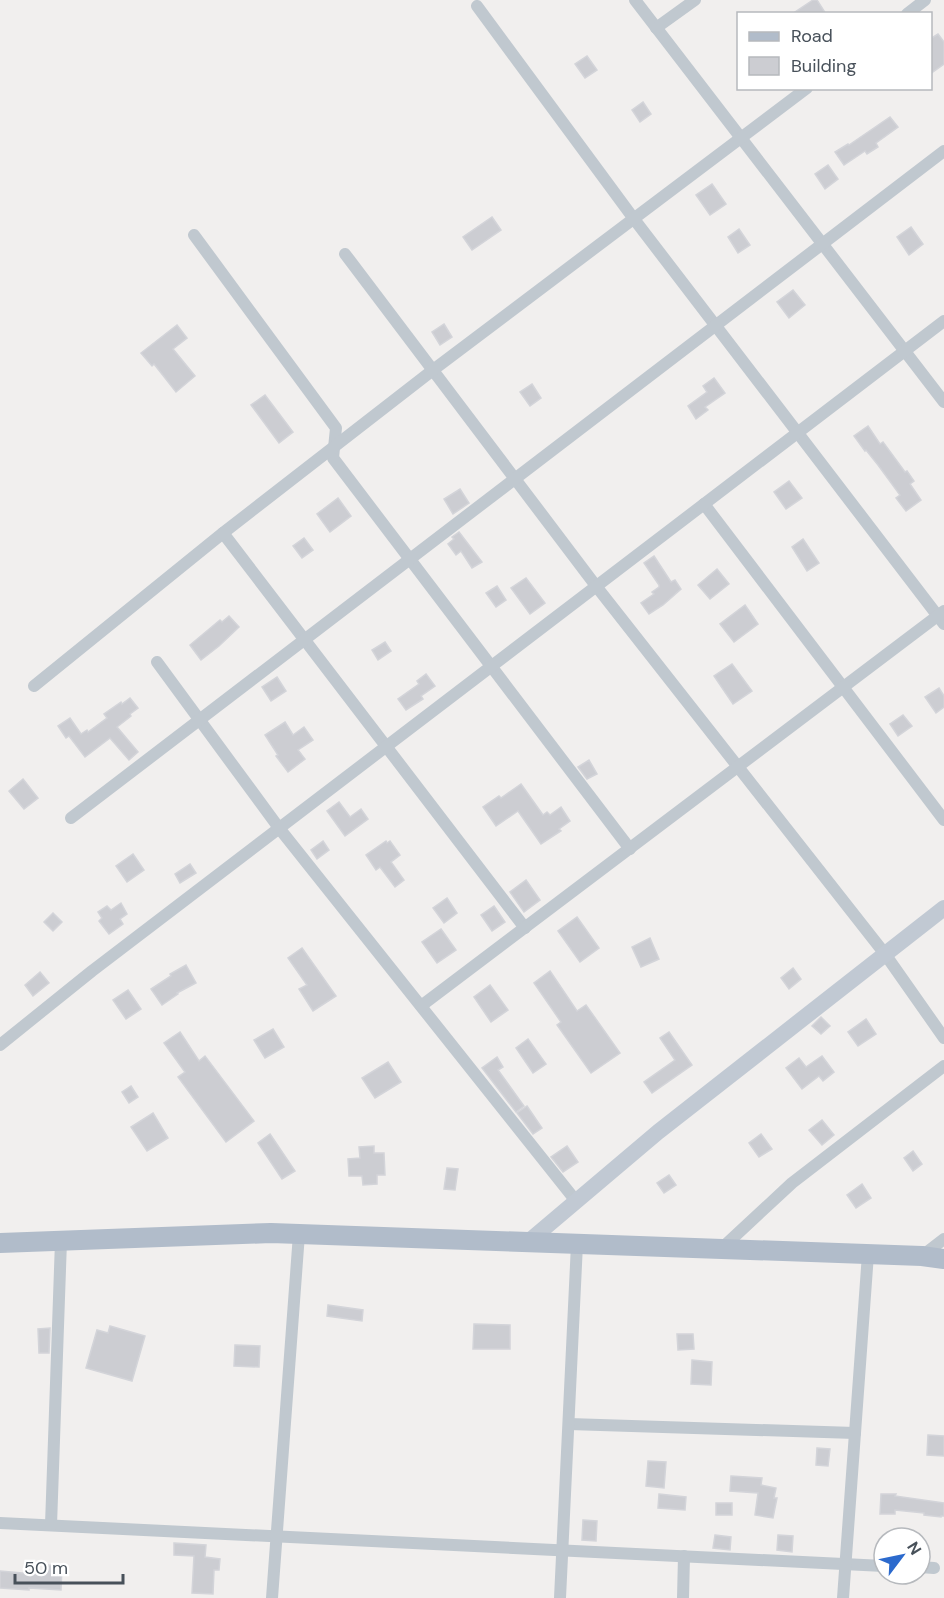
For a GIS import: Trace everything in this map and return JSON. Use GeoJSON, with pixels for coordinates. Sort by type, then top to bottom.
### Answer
{"type":"FeatureCollection","features":[{"type":"Feature","properties":{"kind":"main road"},"geometry":{"type":"LineString","coordinates":[[0,1243],[271,1233],[944,1258]]}},
{"type":"Feature","properties":{"kind":"street"},"geometry":{"type":"LineString","coordinates":[[635,0],[944,402]]}},
{"type":"Feature","properties":{"kind":"street"},"geometry":{"type":"LineString","coordinates":[[656,28],[695,0]]}},
{"type":"Feature","properties":{"kind":"street"},"geometry":{"type":"LineString","coordinates":[[910,12],[925,0]]}},
{"type":"Feature","properties":{"kind":"street"},"geometry":{"type":"LineString","coordinates":[[421,1006],[843,687],[942,617],[715,326],[477,6]]}},
{"type":"Feature","properties":{"kind":"street"},"geometry":{"type":"LineString","coordinates":[[34,686],[223,533],[433,370],[804,90]]}},
{"type":"Feature","properties":{"kind":"street"},"geometry":{"type":"LineString","coordinates":[[71,818],[944,151]]}},
{"type":"Feature","properties":{"kind":"street"},"geometry":{"type":"LineString","coordinates":[[194,235],[336,428],[333,458],[630,849]]}},
{"type":"Feature","properties":{"kind":"street"},"geometry":{"type":"LineString","coordinates":[[345,254],[596,586],[885,954],[944,1038]]}},
{"type":"Feature","properties":{"kind":"street"},"geometry":{"type":"LineString","coordinates":[[0,1045],[92,971],[944,321]]}},
{"type":"Feature","properties":{"kind":"street"},"geometry":{"type":"LineString","coordinates":[[704,504],[944,820]]}},
{"type":"Feature","properties":{"kind":"street"},"geometry":{"type":"LineString","coordinates":[[223,533],[525,928]]}},
{"type":"Feature","properties":{"kind":"street"},"geometry":{"type":"LineString","coordinates":[[157,662],[279,828],[576,1201]]}},
{"type":"Feature","properties":{"kind":"street"},"geometry":{"type":"LineString","coordinates":[[528,1242],[667,1125],[944,908]]}},
{"type":"Feature","properties":{"kind":"street"},"geometry":{"type":"LineString","coordinates":[[721,1249],[792,1183],[944,1066]]}},
{"type":"Feature","properties":{"kind":"street"},"geometry":{"type":"LineString","coordinates":[[272,1598],[299,1234]]}},
{"type":"Feature","properties":{"kind":"street"},"geometry":{"type":"LineString","coordinates":[[922,1256],[944,1239]]}},
{"type":"Feature","properties":{"kind":"street"},"geometry":{"type":"LineString","coordinates":[[51,1525],[61,1241]]}},
{"type":"Feature","properties":{"kind":"street"},"geometry":{"type":"LineString","coordinates":[[560,1598],[577,1244]]}},
{"type":"Feature","properties":{"kind":"street"},"geometry":{"type":"LineString","coordinates":[[843,1598],[868,1254]]}},
{"type":"Feature","properties":{"kind":"street"},"geometry":{"type":"LineString","coordinates":[[569,1424],[855,1433]]}},
{"type":"Feature","properties":{"kind":"street"},"geometry":{"type":"LineString","coordinates":[[0,1523],[872,1565]]}},
{"type":"Feature","properties":{"kind":"street"},"geometry":{"type":"LineString","coordinates":[[683,1598],[684,1556]]}},
{"type":"Feature","properties":{"kind":"building"},"geometry":{"type":"Polygon","coordinates":[[[813,0],[817,0],[825,12],[795,12],[813,0]]]}},
{"type":"Feature","properties":{"kind":"building"},"geometry":{"type":"Polygon","coordinates":[[[938,34],[944,42],[944,64],[932,73],[932,38],[938,34]]]}},
{"type":"Feature","properties":{"kind":"building"},"geometry":{"type":"Polygon","coordinates":[[[587,56],[597,70],[585,78],[575,64],[587,56]]]}},
{"type":"Feature","properties":{"kind":"building"},"geometry":{"type":"Polygon","coordinates":[[[643,102],[651,114],[640,122],[632,110],[643,102]]]}},
{"type":"Feature","properties":{"kind":"building"},"geometry":{"type":"Polygon","coordinates":[[[890,117],[898,127],[876,143],[878,147],[867,154],[865,151],[844,165],[835,152],[890,117]]]}},
{"type":"Feature","properties":{"kind":"building"},"geometry":{"type":"Polygon","coordinates":[[[828,165],[838,179],[825,189],[815,174],[828,165]]]}},
{"type":"Feature","properties":{"kind":"building"},"geometry":{"type":"Polygon","coordinates":[[[712,184],[726,204],[710,215],[696,195],[712,184]]]}},
{"type":"Feature","properties":{"kind":"building"},"geometry":{"type":"Polygon","coordinates":[[[492,217],[501,230],[472,250],[463,237],[492,217]]]}},
{"type":"Feature","properties":{"kind":"building"},"geometry":{"type":"Polygon","coordinates":[[[911,227],[923,244],[909,255],[897,237],[911,227]]]}},
{"type":"Feature","properties":{"kind":"building"},"geometry":{"type":"Polygon","coordinates":[[[739,229],[750,245],[738,253],[728,237],[739,229]]]}},
{"type":"Feature","properties":{"kind":"building"},"geometry":{"type":"Polygon","coordinates":[[[793,290],[805,305],[789,318],[777,302],[793,290]]]}},
{"type":"Feature","properties":{"kind":"building"},"geometry":{"type":"Polygon","coordinates":[[[444,324],[452,337],[440,345],[432,332],[444,324]]]}},
{"type":"Feature","properties":{"kind":"building"},"geometry":{"type":"Polygon","coordinates":[[[177,325],[187,338],[173,349],[195,376],[176,392],[154,364],[152,366],[141,353],[177,325]]]}},
{"type":"Feature","properties":{"kind":"building"},"geometry":{"type":"Polygon","coordinates":[[[714,378],[725,393],[705,407],[708,410],[696,419],[688,406],[707,392],[703,386],[714,378]]]}},
{"type":"Feature","properties":{"kind":"building"},"geometry":{"type":"Polygon","coordinates":[[[532,384],[541,398],[530,406],[520,392],[532,384]]]}},
{"type":"Feature","properties":{"kind":"building"},"geometry":{"type":"Polygon","coordinates":[[[265,395],[293,432],[279,443],[251,405],[265,395]]]}},
{"type":"Feature","properties":{"kind":"building"},"geometry":{"type":"Polygon","coordinates":[[[868,426],[880,444],[883,442],[914,481],[910,484],[921,500],[906,511],[896,498],[900,495],[854,436],[868,426]]]}},
{"type":"Feature","properties":{"kind":"building"},"geometry":{"type":"Polygon","coordinates":[[[789,481],[802,498],[786,509],[774,492],[789,481]]]}},
{"type":"Feature","properties":{"kind":"building"},"geometry":{"type":"Polygon","coordinates":[[[460,489],[469,503],[453,514],[444,499],[460,489]]]}},
{"type":"Feature","properties":{"kind":"building"},"geometry":{"type":"Polygon","coordinates":[[[338,498],[351,516],[330,532],[317,514],[338,498]]]}},
{"type":"Feature","properties":{"kind":"building"},"geometry":{"type":"Polygon","coordinates":[[[459,532],[482,562],[472,568],[461,551],[456,555],[448,544],[459,532]]]}},
{"type":"Feature","properties":{"kind":"building"},"geometry":{"type":"Polygon","coordinates":[[[304,538],[313,550],[302,558],[293,546],[304,538]]]}},
{"type":"Feature","properties":{"kind":"building"},"geometry":{"type":"Polygon","coordinates":[[[803,539],[819,563],[807,571],[792,547],[803,539]]]}},
{"type":"Feature","properties":{"kind":"building"},"geometry":{"type":"Polygon","coordinates":[[[654,556],[671,582],[675,580],[681,589],[649,614],[641,603],[654,594],[652,592],[659,585],[644,563],[654,556]]]}},
{"type":"Feature","properties":{"kind":"building"},"geometry":{"type":"Polygon","coordinates":[[[717,569],[729,584],[710,599],[698,585],[717,569]]]}},
{"type":"Feature","properties":{"kind":"building"},"geometry":{"type":"Polygon","coordinates":[[[526,578],[545,603],[530,614],[511,588],[526,578]]]}},
{"type":"Feature","properties":{"kind":"building"},"geometry":{"type":"Polygon","coordinates":[[[497,586],[506,600],[496,607],[486,593],[497,586]]]}},
{"type":"Feature","properties":{"kind":"building"},"geometry":{"type":"Polygon","coordinates":[[[745,605],[758,624],[734,642],[720,624],[745,605]]]}},
{"type":"Feature","properties":{"kind":"building"},"geometry":{"type":"Polygon","coordinates":[[[229,616],[239,627],[201,660],[190,645],[220,620],[222,622],[229,616]]]}},
{"type":"Feature","properties":{"kind":"building"},"geometry":{"type":"Polygon","coordinates":[[[385,642],[391,651],[378,660],[372,650],[385,642]]]}},
{"type":"Feature","properties":{"kind":"building"},"geometry":{"type":"Polygon","coordinates":[[[732,664],[752,691],[733,704],[714,676],[732,664]]]}},
{"type":"Feature","properties":{"kind":"building"},"geometry":{"type":"Polygon","coordinates":[[[426,674],[435,686],[421,696],[423,699],[406,710],[398,699],[419,684],[417,681],[426,674]]]}},
{"type":"Feature","properties":{"kind":"building"},"geometry":{"type":"Polygon","coordinates":[[[277,677],[286,691],[271,701],[262,687],[277,677]]]}},
{"type":"Feature","properties":{"kind":"building"},"geometry":{"type":"Polygon","coordinates":[[[939,688],[944,696],[944,707],[936,713],[925,697],[939,688]]]}},
{"type":"Feature","properties":{"kind":"building"},"geometry":{"type":"Polygon","coordinates":[[[130,698],[138,708],[117,727],[138,752],[129,760],[110,738],[85,757],[69,736],[66,738],[58,726],[70,718],[81,734],[87,730],[88,732],[107,718],[104,714],[130,698]]]}},
{"type":"Feature","properties":{"kind":"building"},"geometry":{"type":"Polygon","coordinates":[[[903,715],[912,726],[898,736],[890,724],[903,715]]]}},
{"type":"Feature","properties":{"kind":"building"},"geometry":{"type":"Polygon","coordinates":[[[285,722],[293,735],[304,727],[313,740],[298,750],[305,759],[288,772],[265,735],[285,722]]]}},
{"type":"Feature","properties":{"kind":"building"},"geometry":{"type":"Polygon","coordinates":[[[589,760],[597,774],[587,779],[578,767],[589,760]]]}},
{"type":"Feature","properties":{"kind":"building"},"geometry":{"type":"Polygon","coordinates":[[[23,779],[38,798],[24,809],[9,791],[23,779]]]}},
{"type":"Feature","properties":{"kind":"building"},"geometry":{"type":"Polygon","coordinates":[[[521,784],[543,815],[547,812],[550,815],[561,807],[570,821],[559,829],[561,831],[541,844],[518,811],[496,826],[483,807],[521,784]]]}},
{"type":"Feature","properties":{"kind":"building"},"geometry":{"type":"Polygon","coordinates":[[[339,802],[350,817],[361,809],[368,819],[345,836],[327,811],[339,802]]]}},
{"type":"Feature","properties":{"kind":"building"},"geometry":{"type":"Polygon","coordinates":[[[323,841],[329,850],[317,859],[311,850],[323,841]]]}},
{"type":"Feature","properties":{"kind":"building"},"geometry":{"type":"Polygon","coordinates":[[[386,841],[387,843],[390,841],[400,855],[391,862],[404,880],[395,887],[380,867],[376,870],[366,855],[386,841]]]}},
{"type":"Feature","properties":{"kind":"building"},"geometry":{"type":"Polygon","coordinates":[[[133,854],[144,870],[127,882],[116,866],[133,854]]]}},
{"type":"Feature","properties":{"kind":"building"},"geometry":{"type":"Polygon","coordinates":[[[190,864],[196,873],[180,883],[175,874],[190,864]]]}},
{"type":"Feature","properties":{"kind":"building"},"geometry":{"type":"Polygon","coordinates":[[[526,880],[540,900],[524,912],[510,892],[526,880]]]}},
{"type":"Feature","properties":{"kind":"building"},"geometry":{"type":"Polygon","coordinates":[[[447,898],[457,913],[444,923],[433,908],[447,898]]]}},
{"type":"Feature","properties":{"kind":"building"},"geometry":{"type":"Polygon","coordinates":[[[121,903],[127,914],[120,919],[123,924],[109,934],[99,921],[102,918],[98,912],[107,906],[111,910],[121,903]]]}},
{"type":"Feature","properties":{"kind":"building"},"geometry":{"type":"Polygon","coordinates":[[[494,906],[505,922],[492,931],[481,915],[494,906]]]}},
{"type":"Feature","properties":{"kind":"building"},"geometry":{"type":"Polygon","coordinates":[[[53,913],[62,922],[53,931],[44,922],[53,913]]]}},
{"type":"Feature","properties":{"kind":"building"},"geometry":{"type":"Polygon","coordinates":[[[577,917],[599,948],[580,962],[558,931],[577,917]]]}},
{"type":"Feature","properties":{"kind":"building"},"geometry":{"type":"Polygon","coordinates":[[[441,929],[456,950],[437,963],[422,942],[441,929]]]}},
{"type":"Feature","properties":{"kind":"building"},"geometry":{"type":"Polygon","coordinates":[[[650,938],[659,959],[641,967],[632,947],[650,938]]]}},
{"type":"Feature","properties":{"kind":"building"},"geometry":{"type":"Polygon","coordinates":[[[302,948],[336,996],[313,1011],[299,989],[307,985],[288,958],[302,948]]]}},
{"type":"Feature","properties":{"kind":"building"},"geometry":{"type":"Polygon","coordinates":[[[186,965],[196,983],[177,993],[162,1005],[151,989],[186,965]]]}},
{"type":"Feature","properties":{"kind":"building"},"geometry":{"type":"Polygon","coordinates":[[[793,968],[801,979],[789,989],[781,978],[793,968]]]}},
{"type":"Feature","properties":{"kind":"building"},"geometry":{"type":"Polygon","coordinates":[[[550,971],[577,1011],[586,1005],[620,1053],[591,1073],[557,1025],[561,1022],[534,983],[550,971]]]}},
{"type":"Feature","properties":{"kind":"building"},"geometry":{"type":"Polygon","coordinates":[[[40,972],[49,983],[33,996],[25,985],[40,972]]]}},
{"type":"Feature","properties":{"kind":"building"},"geometry":{"type":"Polygon","coordinates":[[[490,985],[508,1010],[491,1022],[474,997],[490,985]]]}},
{"type":"Feature","properties":{"kind":"building"},"geometry":{"type":"Polygon","coordinates":[[[128,990],[141,1009],[126,1019],[113,1000],[128,990]]]}},
{"type":"Feature","properties":{"kind":"building"},"geometry":{"type":"Polygon","coordinates":[[[821,1017],[830,1026],[821,1034],[812,1026],[821,1017]]]}},
{"type":"Feature","properties":{"kind":"building"},"geometry":{"type":"Polygon","coordinates":[[[866,1019],[876,1034],[858,1046],[848,1032],[866,1019]]]}},
{"type":"Feature","properties":{"kind":"building"},"geometry":{"type":"Polygon","coordinates":[[[273,1029],[284,1047],[265,1058],[254,1040],[273,1029]]]}},
{"type":"Feature","properties":{"kind":"building"},"geometry":{"type":"Polygon","coordinates":[[[180,1032],[199,1061],[205,1056],[254,1121],[226,1142],[178,1077],[185,1072],[164,1043],[180,1032]]]}},
{"type":"Feature","properties":{"kind":"building"},"geometry":{"type":"Polygon","coordinates":[[[669,1032],[692,1065],[652,1093],[644,1082],[675,1060],[660,1038],[669,1032]]]}},
{"type":"Feature","properties":{"kind":"building"},"geometry":{"type":"Polygon","coordinates":[[[528,1039],[546,1064],[533,1073],[516,1048],[528,1039]]]}},
{"type":"Feature","properties":{"kind":"building"},"geometry":{"type":"Polygon","coordinates":[[[822,1056],[834,1072],[823,1081],[819,1076],[802,1089],[786,1068],[799,1058],[806,1067],[822,1056]]]}},
{"type":"Feature","properties":{"kind":"building"},"geometry":{"type":"Polygon","coordinates":[[[497,1057],[503,1067],[498,1070],[524,1106],[516,1112],[482,1068],[497,1057]]]}},
{"type":"Feature","properties":{"kind":"building"},"geometry":{"type":"Polygon","coordinates":[[[388,1062],[401,1082],[375,1098],[362,1078],[388,1062]]]}},
{"type":"Feature","properties":{"kind":"building"},"geometry":{"type":"Polygon","coordinates":[[[131,1086],[138,1097],[129,1103],[122,1092],[131,1086]]]}},
{"type":"Feature","properties":{"kind":"building"},"geometry":{"type":"Polygon","coordinates":[[[527,1106],[542,1128],[533,1134],[517,1113],[527,1106]]]}},
{"type":"Feature","properties":{"kind":"building"},"geometry":{"type":"Polygon","coordinates":[[[153,1113],[168,1138],[147,1151],[131,1127],[153,1113]]]}},
{"type":"Feature","properties":{"kind":"building"},"geometry":{"type":"Polygon","coordinates":[[[822,1120],[834,1135],[822,1145],[809,1130],[822,1120]]]}},
{"type":"Feature","properties":{"kind":"building"},"geometry":{"type":"Polygon","coordinates":[[[270,1134],[295,1171],[282,1179],[258,1143],[270,1134]]]}},
{"type":"Feature","properties":{"kind":"building"},"geometry":{"type":"Polygon","coordinates":[[[761,1134],[772,1149],[759,1157],[749,1143],[761,1134]]]}},
{"type":"Feature","properties":{"kind":"building"},"geometry":{"type":"Polygon","coordinates":[[[374,1146],[374,1153],[384,1153],[385,1175],[377,1175],[377,1184],[363,1185],[362,1176],[349,1176],[348,1159],[360,1158],[359,1147],[374,1146]]]}},
{"type":"Feature","properties":{"kind":"building"},"geometry":{"type":"Polygon","coordinates":[[[567,1146],[578,1162],[563,1172],[551,1157],[567,1146]]]}},
{"type":"Feature","properties":{"kind":"building"},"geometry":{"type":"Polygon","coordinates":[[[913,1151],[922,1164],[913,1171],[904,1158],[913,1151]]]}},
{"type":"Feature","properties":{"kind":"building"},"geometry":{"type":"Polygon","coordinates":[[[447,1168],[458,1169],[455,1190],[444,1189],[447,1168]]]}},
{"type":"Feature","properties":{"kind":"building"},"geometry":{"type":"Polygon","coordinates":[[[669,1175],[676,1185],[664,1193],[657,1183],[669,1175]]]}},
{"type":"Feature","properties":{"kind":"building"},"geometry":{"type":"Polygon","coordinates":[[[862,1184],[871,1198],[856,1208],[847,1195],[862,1184]]]}},
{"type":"Feature","properties":{"kind":"building"},"geometry":{"type":"Polygon","coordinates":[[[328,1305],[363,1310],[362,1321],[327,1316],[328,1305]]]}},
{"type":"Feature","properties":{"kind":"building"},"geometry":{"type":"Polygon","coordinates":[[[474,1324],[510,1325],[510,1349],[473,1349],[474,1324]]]}},
{"type":"Feature","properties":{"kind":"building"},"geometry":{"type":"Polygon","coordinates":[[[110,1326],[145,1336],[132,1381],[86,1368],[97,1330],[108,1333],[110,1326]]]}},
{"type":"Feature","properties":{"kind":"building"},"geometry":{"type":"Polygon","coordinates":[[[50,1328],[49,1353],[39,1353],[38,1329],[50,1328]]]}},
{"type":"Feature","properties":{"kind":"building"},"geometry":{"type":"Polygon","coordinates":[[[677,1334],[693,1334],[694,1349],[678,1350],[677,1334]]]}},
{"type":"Feature","properties":{"kind":"building"},"geometry":{"type":"Polygon","coordinates":[[[235,1345],[260,1346],[259,1367],[234,1366],[235,1345]]]}},
{"type":"Feature","properties":{"kind":"building"},"geometry":{"type":"Polygon","coordinates":[[[692,1360],[712,1362],[711,1385],[691,1384],[692,1360]]]}},
{"type":"Feature","properties":{"kind":"building"},"geometry":{"type":"Polygon","coordinates":[[[928,1435],[944,1436],[944,1456],[927,1455],[928,1435]]]}},
{"type":"Feature","properties":{"kind":"building"},"geometry":{"type":"Polygon","coordinates":[[[817,1448],[830,1449],[828,1466],[816,1465],[817,1448]]]}},
{"type":"Feature","properties":{"kind":"building"},"geometry":{"type":"Polygon","coordinates":[[[648,1461],[666,1462],[664,1488],[646,1486],[648,1461]]]}},
{"type":"Feature","properties":{"kind":"building"},"geometry":{"type":"Polygon","coordinates":[[[731,1476],[762,1478],[761,1485],[776,1488],[774,1498],[777,1498],[773,1518],[755,1515],[758,1493],[730,1491],[731,1476]]]}},
{"type":"Feature","properties":{"kind":"building"},"geometry":{"type":"Polygon","coordinates":[[[659,1494],[686,1497],[685,1510],[658,1508],[659,1494]]]}},
{"type":"Feature","properties":{"kind":"building"},"geometry":{"type":"Polygon","coordinates":[[[881,1494],[896,1494],[895,1496],[944,1503],[944,1516],[895,1510],[895,1514],[880,1514],[881,1494]]]}},
{"type":"Feature","properties":{"kind":"building"},"geometry":{"type":"Polygon","coordinates":[[[716,1503],[732,1503],[732,1515],[716,1515],[716,1503]]]}},
{"type":"Feature","properties":{"kind":"building"},"geometry":{"type":"Polygon","coordinates":[[[583,1520],[597,1521],[596,1541],[582,1540],[583,1520]]]}},
{"type":"Feature","properties":{"kind":"building"},"geometry":{"type":"Polygon","coordinates":[[[715,1535],[731,1537],[730,1550],[713,1548],[715,1535]]]}},
{"type":"Feature","properties":{"kind":"building"},"geometry":{"type":"Polygon","coordinates":[[[778,1535],[793,1536],[792,1552],[777,1550],[778,1535]]]}},
{"type":"Feature","properties":{"kind":"building"},"geometry":{"type":"Polygon","coordinates":[[[174,1543],[206,1545],[205,1557],[220,1559],[219,1570],[214,1570],[213,1594],[192,1593],[194,1556],[174,1555],[174,1543]]]}},
{"type":"Feature","properties":{"kind":"building"},"geometry":{"type":"Polygon","coordinates":[[[46,1565],[62,1566],[61,1590],[0,1588],[0,1571],[45,1575],[46,1565]]]}}]}
